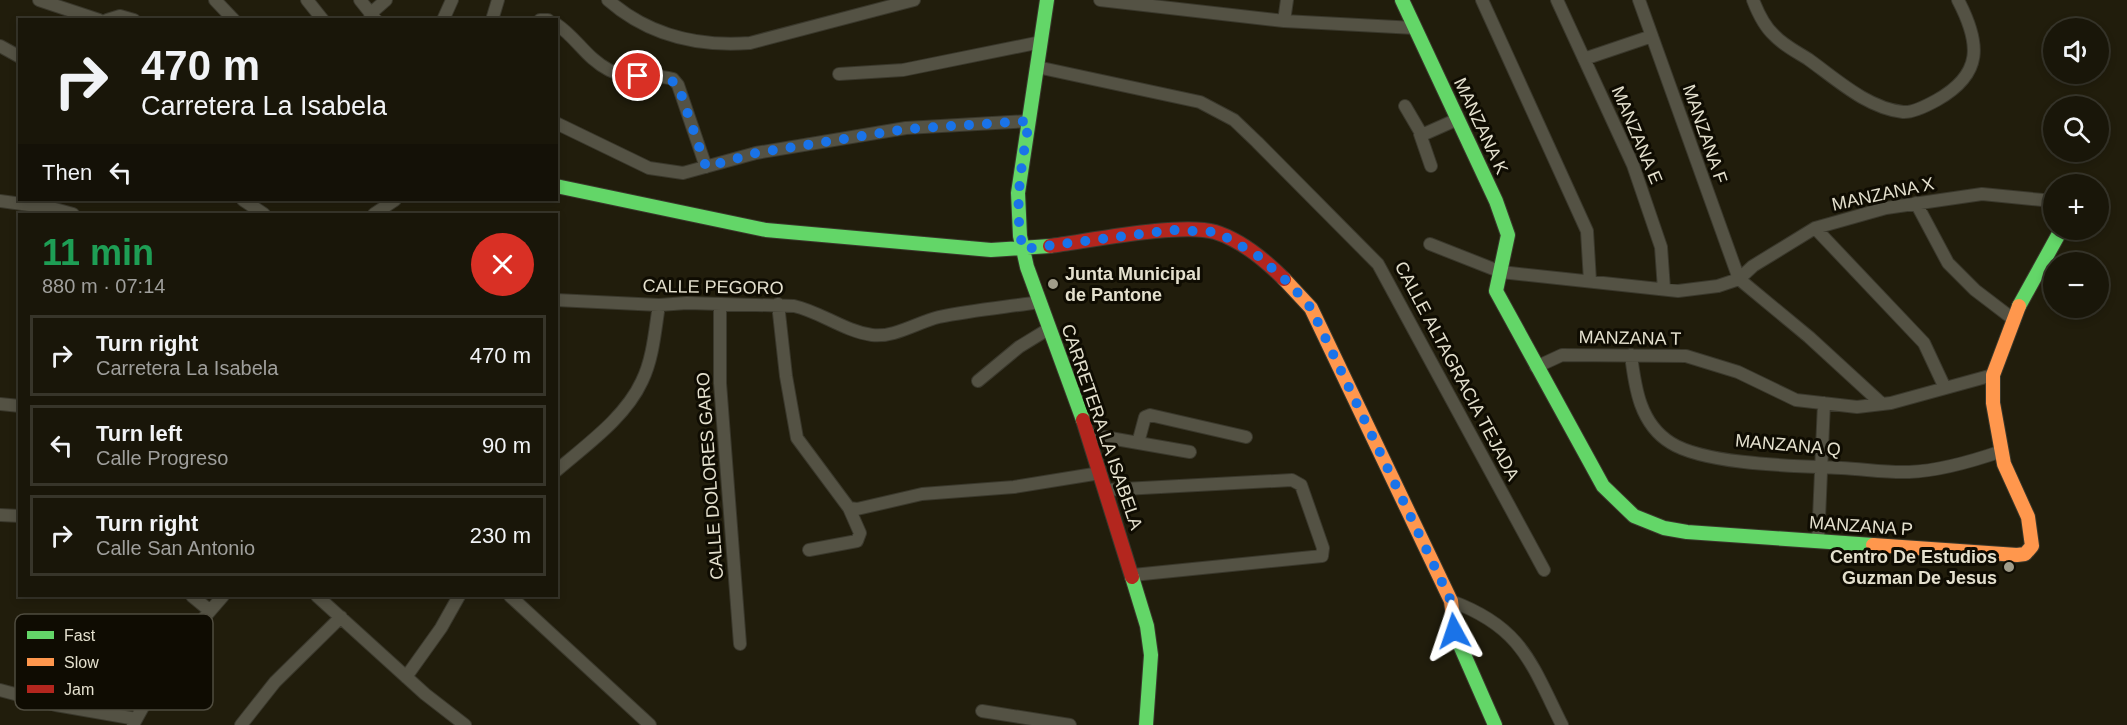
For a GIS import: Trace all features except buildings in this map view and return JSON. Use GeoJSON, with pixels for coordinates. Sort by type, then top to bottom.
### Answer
{"type":"FeatureCollection","features":[{"type":"Feature","properties":{"kind":"street"},"geometry":{"type":"LineString","coordinates":[[39,0],[93,18]]}},
{"type":"Feature","properties":{"kind":"street"},"geometry":{"type":"LineString","coordinates":[[215,0],[232,18]]}},
{"type":"Feature","properties":{"kind":"street"},"geometry":{"type":"LineString","coordinates":[[307,0],[321,18]]}},
{"type":"Feature","properties":{"kind":"street"},"geometry":{"type":"LineString","coordinates":[[360,0],[373,17],[386,0]]}},
{"type":"Feature","properties":{"kind":"street"},"geometry":{"type":"LineString","coordinates":[[444,18],[452,0]]}},
{"type":"Feature","properties":{"kind":"street"},"geometry":{"type":"LineString","coordinates":[[493,18],[498,0]]}},
{"type":"Feature","properties":{"kind":"street"},"geometry":{"type":"LineString","coordinates":[[608,0],[626,15],[652,29],[695,41],[727,45],[750,43],[914,0]]}},
{"type":"Feature","properties":{"kind":"street","name":"CARRETERA LA ISABELA"},"geometry":{"type":"LineString","coordinates":[[1047,0],[1018,193],[1018,217],[1023,249],[1100,473],[1147,626],[1151,656],[1146,725]]}},
{"type":"Feature","properties":{"kind":"street"},"geometry":{"type":"LineString","coordinates":[[1100,0],[1284,21],[1415,28]]}},
{"type":"Feature","properties":{"kind":"street"},"geometry":{"type":"LineString","coordinates":[[1284,21],[1287,0]]}},
{"type":"Feature","properties":{"kind":"street","name":"MANZANA K"},"geometry":{"type":"LineString","coordinates":[[1402,0],[1496,201],[1508,235],[1501,272]]}},
{"type":"Feature","properties":{"kind":"street"},"geometry":{"type":"LineString","coordinates":[[1482,0],[1587,231],[1590,281]]}},
{"type":"Feature","properties":{"kind":"street","name":"MANZANA E"},"geometry":{"type":"LineString","coordinates":[[1557,0],[1636,176],[1661,247],[1664,289]]}},
{"type":"Feature","properties":{"kind":"street","name":"MANZANA F"},"geometry":{"type":"LineString","coordinates":[[1639,0],[1738,279]]}},
{"type":"Feature","properties":{"kind":"street"},"geometry":{"type":"LineString","coordinates":[[1754,0],[1758,14],[1774,36],[1867,101],[1905,113],[1929,105],[1954,91],[1968,77],[1973,60],[1972,36],[1958,0]]}},
{"type":"Feature","properties":{"kind":"street"},"geometry":{"type":"LineString","coordinates":[[558,26],[584,52],[610,70],[627,75],[673,79],[678,85],[706,167]]}},
{"type":"Feature","properties":{"kind":"street"},"geometry":{"type":"LineString","coordinates":[[1584,59],[1652,36]]}},
{"type":"Feature","properties":{"kind":"street"},"geometry":{"type":"LineString","coordinates":[[839,74],[903,70],[1041,42]]}},
{"type":"Feature","properties":{"kind":"street"},"geometry":{"type":"LineString","coordinates":[[0,46],[18,56]]}},
{"type":"Feature","properties":{"kind":"street","name":"CALLE ALTAGRACIA TEJADA"},"geometry":{"type":"LineString","coordinates":[[1037,67],[1200,102],[1234,120],[1257,142],[1378,264],[1544,570]]}},
{"type":"Feature","properties":{"kind":"street"},"geometry":{"type":"LineString","coordinates":[[1405,106],[1420,134],[1431,166]]}},
{"type":"Feature","properties":{"kind":"street"},"geometry":{"type":"LineString","coordinates":[[1420,134],[1424,135],[1458,119]]}},
{"type":"Feature","properties":{"kind":"street"},"geometry":{"type":"LineString","coordinates":[[558,124],[649,168],[683,173],[756,153],[906,129],[1029,121]]}},
{"type":"Feature","properties":{"kind":"street"},"geometry":{"type":"LineString","coordinates":[[558,186],[766,230],[991,250],[1023,249],[1172,230],[1217,232],[1257,255],[1290,284],[1311,308],[1451,601],[1454,631],[1495,725]]}},
{"type":"Feature","properties":{"kind":"street","name":"MANZANA X"},"geometry":{"type":"LineString","coordinates":[[1738,279],[1753,266],[1815,228],[1886,208],[1982,194],[2043,203]]}},
{"type":"Feature","properties":{"kind":"street"},"geometry":{"type":"LineString","coordinates":[[0,201],[70,213]]}},
{"type":"Feature","properties":{"kind":"street"},"geometry":{"type":"LineString","coordinates":[[244,201],[262,213]]}},
{"type":"Feature","properties":{"kind":"street"},"geometry":{"type":"LineString","coordinates":[[375,213],[390,203]]}},
{"type":"Feature","properties":{"kind":"street"},"geometry":{"type":"LineString","coordinates":[[1916,204],[1948,263],[1975,290],[2013,319]]}},
{"type":"Feature","properties":{"kind":"street"},"geometry":{"type":"LineString","coordinates":[[1815,228],[1924,344],[1945,388]]}},
{"type":"Feature","properties":{"kind":"street","name":"MANZANA P"},"geometry":{"type":"LineString","coordinates":[[1501,272],[1496,291],[1536,367],[1603,486],[1634,516],[1664,528],[1687,532],[2017,555],[2025,554],[2032,546],[2028,517],[2004,464],[1993,403],[1993,375],[2013,319],[2056,240]]}},
{"type":"Feature","properties":{"kind":"street"},"geometry":{"type":"LineString","coordinates":[[1430,244],[1501,272],[1678,291],[1718,286],[1738,279],[1809,337],[1882,404]]}},
{"type":"Feature","properties":{"kind":"street","name":"CALLE PEGORO"},"geometry":{"type":"LineString","coordinates":[[558,300],[659,305],[778,304],[811,309],[853,330],[873,335],[889,333],[939,317],[1040,302]]}},
{"type":"Feature","properties":{"kind":"street"},"geometry":{"type":"LineString","coordinates":[[778,304],[786,376],[797,438],[849,508],[860,533],[856,541],[809,550]]}},
{"type":"Feature","properties":{"kind":"street"},"geometry":{"type":"LineString","coordinates":[[558,469],[612,422],[642,382],[650,356],[659,305]]}},
{"type":"Feature","properties":{"kind":"street","name":"CALLE DOLORES GARO"},"geometry":{"type":"LineString","coordinates":[[720,305],[720,383],[740,644]]}},
{"type":"Feature","properties":{"kind":"street"},"geometry":{"type":"LineString","coordinates":[[978,381],[1019,348],[1050,328]]}},
{"type":"Feature","properties":{"kind":"street","name":"MANZANA T"},"geometry":{"type":"LineString","coordinates":[[1536,367],[1562,355],[1686,356],[1738,372],[1796,399],[1857,407],[1882,404],[1993,375]]}},
{"type":"Feature","properties":{"kind":"street","name":"MANZANA Q"},"geometry":{"type":"LineString","coordinates":[[1631,355],[1635,390],[1646,417],[1671,443],[1708,456],[1769,464],[1910,472],[1973,461],[2002,451]]}},
{"type":"Feature","properties":{"kind":"street"},"geometry":{"type":"LineString","coordinates":[[1818,541],[1824,403]]}},
{"type":"Feature","properties":{"kind":"street"},"geometry":{"type":"LineString","coordinates":[[0,404],[18,406]]}},
{"type":"Feature","properties":{"kind":"street"},"geometry":{"type":"LineString","coordinates":[[1138,443],[1141,423],[1145,417],[1150,416],[1246,437]]}},
{"type":"Feature","properties":{"kind":"street"},"geometry":{"type":"LineString","coordinates":[[1087,434],[1190,452]]}},
{"type":"Feature","properties":{"kind":"street"},"geometry":{"type":"LineString","coordinates":[[849,508],[922,494],[1014,488],[1100,473]]}},
{"type":"Feature","properties":{"kind":"street"},"geometry":{"type":"LineString","coordinates":[[1105,490],[1292,480],[1301,485],[1323,548],[1322,556],[1133,575]]}},
{"type":"Feature","properties":{"kind":"street"},"geometry":{"type":"LineString","coordinates":[[0,515],[18,516]]}},
{"type":"Feature","properties":{"kind":"street"},"geometry":{"type":"LineString","coordinates":[[193,597],[209,610]]}},
{"type":"Feature","properties":{"kind":"street"},"geometry":{"type":"LineString","coordinates":[[206,614],[222,597]]}},
{"type":"Feature","properties":{"kind":"street"},"geometry":{"type":"LineString","coordinates":[[318,597],[406,677],[465,725]]}},
{"type":"Feature","properties":{"kind":"street"},"geometry":{"type":"LineString","coordinates":[[406,677],[441,628],[458,597]]}},
{"type":"Feature","properties":{"kind":"street"},"geometry":{"type":"LineString","coordinates":[[511,597],[650,725]]}},
{"type":"Feature","properties":{"kind":"street"},"geometry":{"type":"LineString","coordinates":[[1451,601],[1495,621],[1515,639],[1532,666],[1562,725]]}},
{"type":"Feature","properties":{"kind":"street"},"geometry":{"type":"LineString","coordinates":[[242,725],[275,682],[341,617]]}},
{"type":"Feature","properties":{"kind":"street"},"geometry":{"type":"LineString","coordinates":[[0,690],[15,694]]}},
{"type":"Feature","properties":{"kind":"street"},"geometry":{"type":"LineString","coordinates":[[79,710],[135,722]]}},
{"type":"Feature","properties":{"kind":"street"},"geometry":{"type":"LineString","coordinates":[[982,711],[1070,725]]}},
{"type":"Feature","properties":{"kind":"traffic: fast"},"geometry":{"type":"LineString","coordinates":[[1047,0],[1018,193],[1020,236],[1027,267],[1083,420]]}},
{"type":"Feature","properties":{"kind":"traffic: fast"},"geometry":{"type":"LineString","coordinates":[[1402,0],[1496,201],[1508,235],[1496,291],[1603,486],[1634,516],[1664,528],[1687,532],[1873,545]]}},
{"type":"Feature","properties":{"kind":"traffic: fast"},"geometry":{"type":"LineString","coordinates":[[558,186],[766,230],[991,250],[1050,246]]}},
{"type":"Feature","properties":{"kind":"traffic: fast"},"geometry":{"type":"LineString","coordinates":[[2019,306],[2055,240]]}},
{"type":"Feature","properties":{"kind":"traffic: fast"},"geometry":{"type":"LineString","coordinates":[[1132,577],[1147,626],[1151,655],[1146,725]]}},
{"type":"Feature","properties":{"kind":"traffic: fast"},"geometry":{"type":"LineString","coordinates":[[1455,634],[1495,725]]}},
{"type":"Feature","properties":{"kind":"traffic: slow"},"geometry":{"type":"LineString","coordinates":[[1284,279],[1311,308],[1451,601],[1455,634]]}},
{"type":"Feature","properties":{"kind":"traffic: slow"},"geometry":{"type":"LineString","coordinates":[[1873,545],[2017,555],[2025,554],[2032,546],[2028,517],[2004,464],[1993,403],[1993,375],[2019,306]]}},
{"type":"Feature","properties":{"kind":"traffic: jam"},"geometry":{"type":"LineString","coordinates":[[1050,246],[1180,229],[1215,232],[1243,245],[1284,279]]}},
{"type":"Feature","properties":{"kind":"traffic: jam"},"geometry":{"type":"LineString","coordinates":[[1083,420],[1132,577]]}},
{"type":"Feature","properties":{"kind":"place","name":"Junta Municipal de Pantone"},"geometry":{"type":"Point","coordinates":[1053,284]}},
{"type":"Feature","properties":{"kind":"place","name":"Centro De Estudios Guzman De Jesus"},"geometry":{"type":"Point","coordinates":[2009,567]}},
{"type":"Feature","properties":{"kind":"route"},"geometry":{"type":"LineString","coordinates":[[638,76],[666,77],[673,79],[678,85],[706,167],[756,153],[906,129],[1029,121],[1018,193],[1018,217],[1023,249],[1172,230],[1217,232],[1257,255],[1290,284],[1311,308],[1389,467],[1451,601],[1454,631]]}}]}
